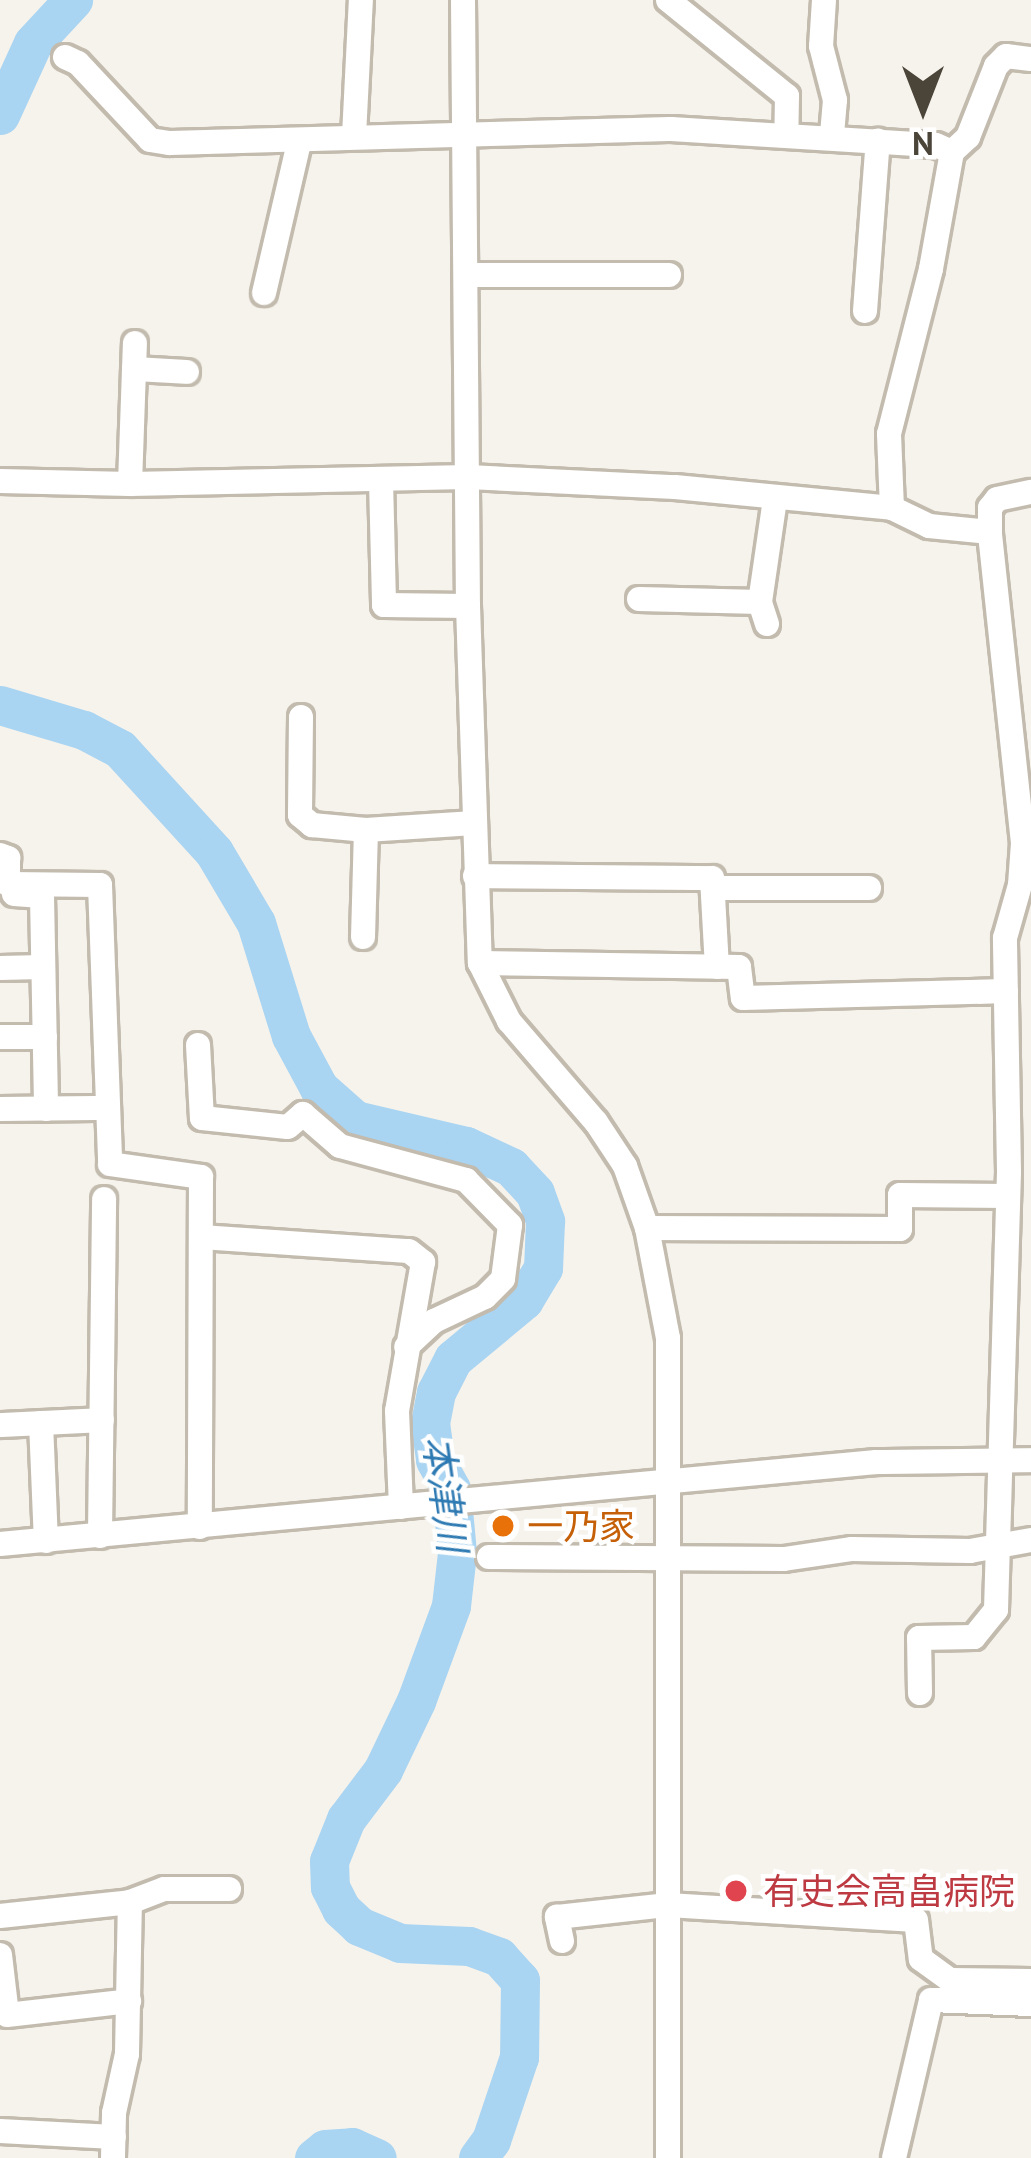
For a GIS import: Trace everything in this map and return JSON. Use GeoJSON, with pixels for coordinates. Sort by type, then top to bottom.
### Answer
{"type":"FeatureCollection","features":[{"type":"Feature","properties":{"kind":"street"},"geometry":{"type":"LineString","coordinates":[[355,136],[361,0]]}},
{"type":"Feature","properties":{"kind":"street"},"geometry":{"type":"LineString","coordinates":[[463,0],[468,606],[480,963],[509,1022],[596,1122],[626,1166],[647,1228],[668,1338],[668,2158]]}},
{"type":"Feature","properties":{"kind":"street"},"geometry":{"type":"LineString","coordinates":[[668,0],[787,96],[786,135]]}},
{"type":"Feature","properties":{"kind":"street"},"geometry":{"type":"LineString","coordinates":[[824,0],[820,46],[835,100],[832,137]]}},
{"type":"Feature","properties":{"kind":"street"},"geometry":{"type":"LineString","coordinates":[[892,508],[889,434],[931,269],[952,152],[968,137],[996,66],[1006,56],[1031,58]]}},
{"type":"Feature","properties":{"kind":"street"},"geometry":{"type":"LineString","coordinates":[[65,57],[78,63],[150,140],[298,142],[355,136],[671,129],[878,140],[935,145],[952,152]]}},
{"type":"Feature","properties":{"kind":"street"},"geometry":{"type":"LineString","coordinates":[[865,310],[878,140]]}},
{"type":"Feature","properties":{"kind":"street"},"geometry":{"type":"LineString","coordinates":[[264,292],[298,142]]}},
{"type":"Feature","properties":{"kind":"street"},"geometry":{"type":"LineString","coordinates":[[466,274],[669,274]]}},
{"type":"Feature","properties":{"kind":"street"},"geometry":{"type":"LineString","coordinates":[[130,484],[135,343]]}},
{"type":"Feature","properties":{"kind":"street"},"geometry":{"type":"LineString","coordinates":[[134,369],[187,372]]}},
{"type":"Feature","properties":{"kind":"street"},"geometry":{"type":"LineString","coordinates":[[0,481],[130,484],[468,477],[675,487],[892,508],[929,526],[991,532]]}},
{"type":"Feature","properties":{"kind":"street"},"geometry":{"type":"LineString","coordinates":[[381,479],[384,605],[468,606]]}},
{"type":"Feature","properties":{"kind":"street"},"geometry":{"type":"LineString","coordinates":[[920,1694],[920,1638],[974,1637],[996,1610],[996,1460],[1016,1180],[1020,1016],[1006,991],[1005,938],[1027,840],[990,508],[998,499],[1031,492]]}},
{"type":"Feature","properties":{"kind":"street"},"geometry":{"type":"LineString","coordinates":[[638,599],[763,613],[775,499]]}},
{"type":"Feature","properties":{"kind":"street"},"geometry":{"type":"LineString","coordinates":[[301,717],[300,815],[312,825],[366,830],[474,823]]}},
{"type":"Feature","properties":{"kind":"street"},"geometry":{"type":"LineString","coordinates":[[363,937],[366,830]]}},
{"type":"Feature","properties":{"kind":"street"},"geometry":{"type":"LineString","coordinates":[[0,855],[8,858],[8,884],[100,885],[110,1165],[201,1177],[200,1527]]}},
{"type":"Feature","properties":{"kind":"street"},"geometry":{"type":"LineString","coordinates":[[476,876],[712,878],[717,888],[717,967]]}},
{"type":"Feature","properties":{"kind":"street"},"geometry":{"type":"LineString","coordinates":[[717,888],[869,888]]}},
{"type":"Feature","properties":{"kind":"street"},"geometry":{"type":"LineString","coordinates":[[0,893],[42,896],[46,1109]]}},
{"type":"Feature","properties":{"kind":"street"},"geometry":{"type":"LineString","coordinates":[[480,963],[739,967],[743,998],[1006,991]]}},
{"type":"Feature","properties":{"kind":"street"},"geometry":{"type":"LineString","coordinates":[[0,968],[44,967]]}},
{"type":"Feature","properties":{"kind":"street"},"geometry":{"type":"LineString","coordinates":[[0,1037],[45,1036]]}},
{"type":"Feature","properties":{"kind":"street"},"geometry":{"type":"LineString","coordinates":[[198,1045],[202,1118],[288,1127],[303,1114],[340,1146],[466,1180],[510,1226],[503,1279],[485,1297],[434,1321],[406,1346]]}},
{"type":"Feature","properties":{"kind":"street"},"geometry":{"type":"LineString","coordinates":[[0,1109],[96,1108]]}},
{"type":"Feature","properties":{"kind":"street"},"geometry":{"type":"LineString","coordinates":[[647,1228],[900,1229],[900,1195],[1016,1180]]}},
{"type":"Feature","properties":{"kind":"street"},"geometry":{"type":"LineString","coordinates":[[100,1536],[104,1198]]}},
{"type":"Feature","properties":{"kind":"street"},"geometry":{"type":"LineString","coordinates":[[201,1237],[409,1251],[423,1262],[398,1411],[401,1507]]}},
{"type":"Feature","properties":{"kind":"street"},"geometry":{"type":"LineString","coordinates":[[0,1425],[102,1420]]}},
{"type":"Feature","properties":{"kind":"street"},"geometry":{"type":"LineString","coordinates":[[41,1423],[46,1540]]}},
{"type":"Feature","properties":{"kind":"street"},"geometry":{"type":"LineString","coordinates":[[0,1544],[877,1462],[1031,1460]]}},
{"type":"Feature","properties":{"kind":"street"},"geometry":{"type":"LineString","coordinates":[[489,1557],[784,1559],[852,1549],[970,1551],[997,1542],[1031,1540]]}},
{"type":"Feature","properties":{"kind":"street"},"geometry":{"type":"LineString","coordinates":[[0,1916],[130,1902],[164,1889],[229,1889]]}},
{"type":"Feature","properties":{"kind":"street"},"geometry":{"type":"LineString","coordinates":[[0,2131],[114,2148],[129,2001],[130,1902]]}},
{"type":"Feature","properties":{"kind":"street"},"geometry":{"type":"LineString","coordinates":[[562,1941],[557,1917],[668,1905],[916,1920],[922,1959],[950,1980],[1031,1982]]}},
{"type":"Feature","properties":{"kind":"street"},"geometry":{"type":"LineString","coordinates":[[0,1955],[7,2015],[129,2001]]}},
{"type":"Feature","properties":{"kind":"street"},"geometry":{"type":"LineString","coordinates":[[894,2158],[931,2000],[1031,2004]]}},
{"type":"Feature","properties":{"kind":"waterway","name":"本津川"},"geometry":{"type":"LineString","coordinates":[[0,115],[33,43],[73,0]]}},
{"type":"Feature","properties":{"kind":"waterway","name":"本津川"},"geometry":{"type":"LineString","coordinates":[[0,705],[84,730],[120,749],[214,852],[256,923],[291,1036],[319,1088],[355,1120],[466,1146],[511,1167],[535,1193],[545,1221],[543,1268],[524,1300],[453,1359],[436,1392],[430,1423],[435,1460],[451,1489],[457,1553],[451,1606],[416,1701],[383,1770],[346,1819],[329,1861],[330,1887],[341,1909],[359,1926],[400,1943],[469,1946],[499,1957],[520,1980],[519,2057],[491,2140],[478,2158]]}},
{"type":"Feature","properties":{"kind":"waterway","name":"本津川"},"geometry":{"type":"LineString","coordinates":[[314,2158],[325,2149],[352,2147],[377,2158]]}},
{"type":"Feature","properties":{"kind":"place","name":"一乃家"},"geometry":{"type":"Point","coordinates":[503,1526]}},
{"type":"Feature","properties":{"kind":"place","name":"有史会高畠病院"},"geometry":{"type":"Point","coordinates":[736,1891]}}]}
